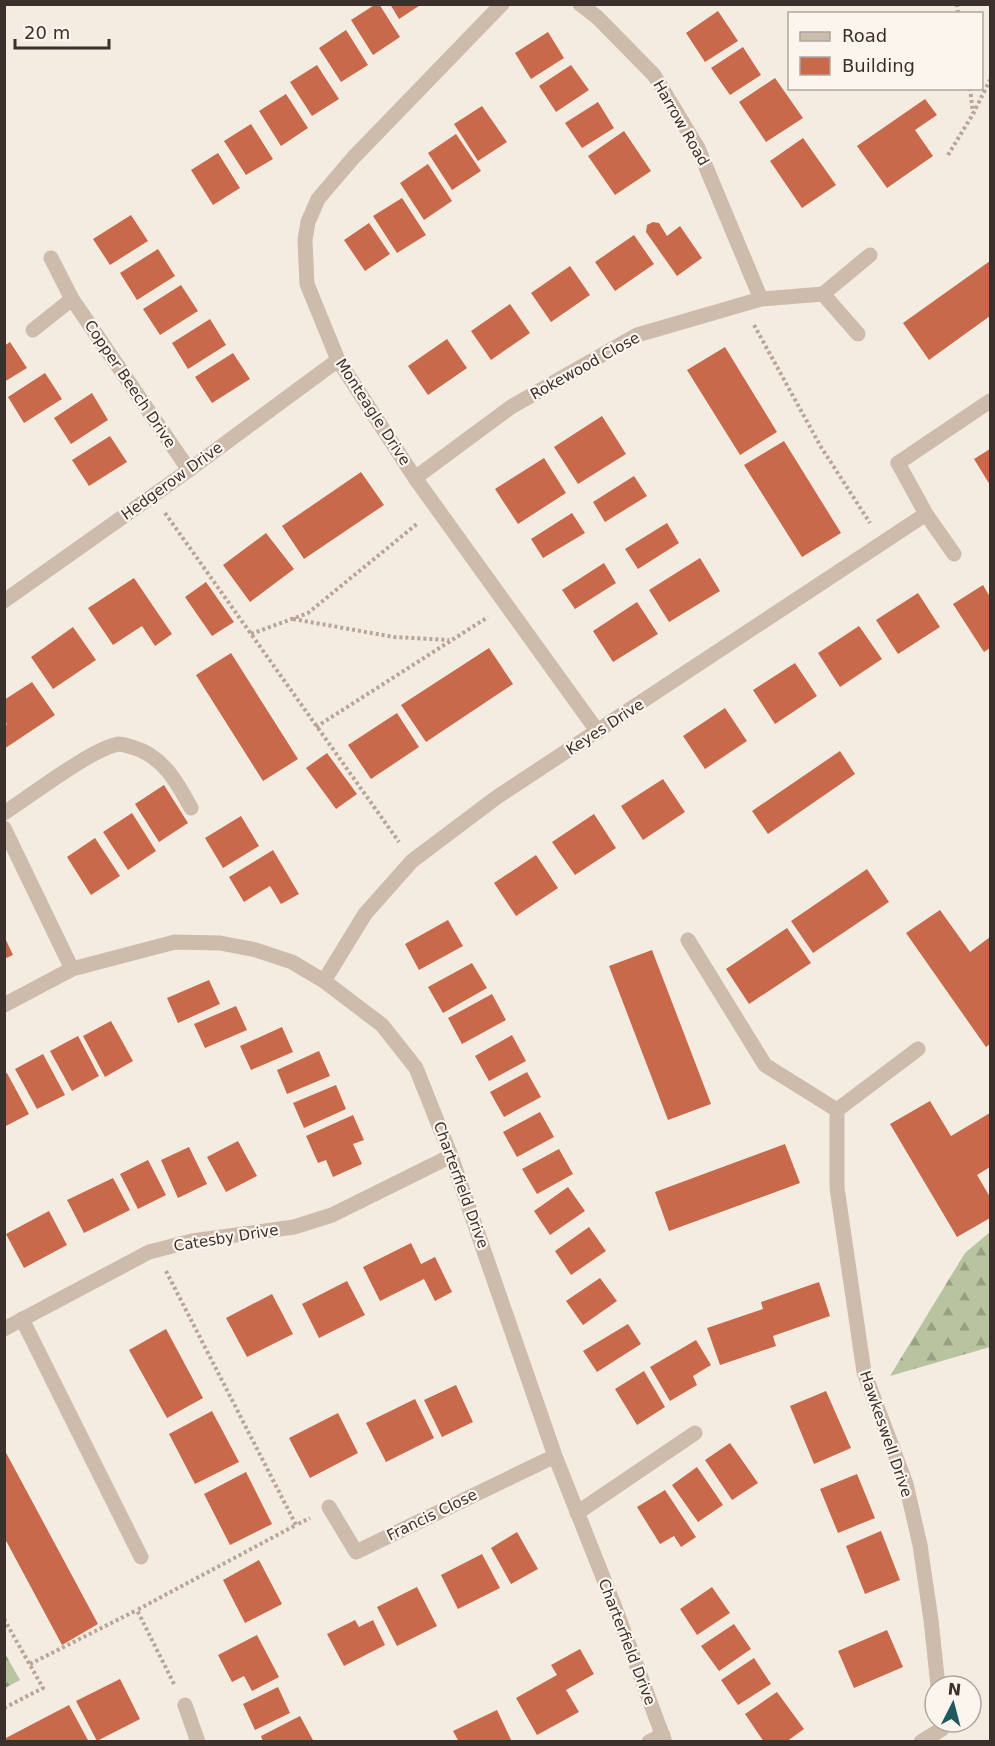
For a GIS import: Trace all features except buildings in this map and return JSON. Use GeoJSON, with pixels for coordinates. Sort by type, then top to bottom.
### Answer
{"type":"FeatureCollection","features":[{"type":"Feature","properties":{"kind":"street","name":"Monteagle Drive"},"geometry":{"type":"LineString","coordinates":[[502,4],[330,184],[308,222],[305,240],[307,284],[338,360],[415,478],[598,732]]}},
{"type":"Feature","properties":{"kind":"street","name":"Harrow Road"},"geometry":{"type":"LineString","coordinates":[[580,4],[654,75],[698,148],[761,298]]}},
{"type":"Feature","properties":{"kind":"street"},"geometry":{"type":"LineString","coordinates":[[858,334],[823,294],[870,255]]}},
{"type":"Feature","properties":{"kind":"street","name":"Copper Beech Drive"},"geometry":{"type":"LineString","coordinates":[[51,258],[72,299],[189,470]]}},
{"type":"Feature","properties":{"kind":"street","name":"Rokewood Close"},"geometry":{"type":"LineString","coordinates":[[415,478],[511,407],[637,335],[761,298],[823,294]]}},
{"type":"Feature","properties":{"kind":"street"},"geometry":{"type":"LineString","coordinates":[[33,330],[72,299]]}},
{"type":"Feature","properties":{"kind":"street","name":"Hedgerow Drive"},"geometry":{"type":"LineString","coordinates":[[4,601],[189,470],[338,360]]}},
{"type":"Feature","properties":{"kind":"street"},"geometry":{"type":"LineString","coordinates":[[954,554],[926,514],[898,463],[990,401]]}},
{"type":"Feature","properties":{"kind":"street","name":"Keyes Drive"},"geometry":{"type":"LineString","coordinates":[[324,981],[365,914],[412,861],[496,797],[926,514]]}},
{"type":"Feature","properties":{"kind":"street"},"geometry":{"type":"LineString","coordinates":[[4,813],[100,750],[120,744],[136,748],[158,759],[179,786],[191,808]]}},
{"type":"Feature","properties":{"kind":"street"},"geometry":{"type":"LineString","coordinates":[[4,828],[72,969]]}},
{"type":"Feature","properties":{"kind":"street"},"geometry":{"type":"LineString","coordinates":[[688,940],[765,1065],[837,1110],[918,1049]]}},
{"type":"Feature","properties":{"kind":"street","name":"Charterfield Drive"},"geometry":{"type":"LineString","coordinates":[[4,1005],[72,969],[175,942],[220,944],[256,950],[292,962],[324,981],[381,1024],[416,1068],[451,1156],[555,1456],[659,1739]]}},
{"type":"Feature","properties":{"kind":"street","name":"Hawkeswell Drive"},"geometry":{"type":"LineString","coordinates":[[837,1110],[837,1188],[864,1372],[908,1494],[920,1545],[937,1674]]}},
{"type":"Feature","properties":{"kind":"street","name":"Catesby Drive"},"geometry":{"type":"LineString","coordinates":[[4,1329],[150,1252],[192,1241],[294,1227],[332,1215],[451,1156]]}},
{"type":"Feature","properties":{"kind":"street"},"geometry":{"type":"LineString","coordinates":[[22,1319],[141,1557]]}},
{"type":"Feature","properties":{"kind":"street"},"geometry":{"type":"LineString","coordinates":[[577,1513],[695,1433]]}},
{"type":"Feature","properties":{"kind":"street","name":"Francis Close"},"geometry":{"type":"LineString","coordinates":[[329,1507],[356,1552],[555,1456]]}},
{"type":"Feature","properties":{"kind":"street"},"geometry":{"type":"LineString","coordinates":[[184,1705],[198,1742]]}},
{"type":"Feature","properties":{"kind":"street"},"geometry":{"type":"LineString","coordinates":[[921,1742],[934,1734]]}},
{"type":"Feature","properties":{"kind":"path"},"geometry":{"type":"LineString","coordinates":[[948,155],[990,80]]}},
{"type":"Feature","properties":{"kind":"path"},"geometry":{"type":"LineString","coordinates":[[970,90],[973,114]]}},
{"type":"Feature","properties":{"kind":"path"},"geometry":{"type":"LineString","coordinates":[[743,304],[821,447],[883,544]]}},
{"type":"Feature","properties":{"kind":"path"},"geometry":{"type":"LineString","coordinates":[[152,496],[412,861]]}},
{"type":"Feature","properties":{"kind":"path"},"geometry":{"type":"LineString","coordinates":[[251,634],[308,613],[437,508]]}},
{"type":"Feature","properties":{"kind":"path"},"geometry":{"type":"LineString","coordinates":[[316,727],[506,605]]}},
{"type":"Feature","properties":{"kind":"path"},"geometry":{"type":"LineString","coordinates":[[293,619],[394,637],[451,640]]}},
{"type":"Feature","properties":{"kind":"path"},"geometry":{"type":"LineString","coordinates":[[156,1250],[296,1525]]}},
{"type":"Feature","properties":{"kind":"path"},"geometry":{"type":"LineString","coordinates":[[30,1664],[137,1610],[329,1507]]}},
{"type":"Feature","properties":{"kind":"path"},"geometry":{"type":"LineString","coordinates":[[137,1610],[184,1705]]}},
{"type":"Feature","properties":{"kind":"path"},"geometry":{"type":"LineString","coordinates":[[4,1619],[43,1688],[4,1708]]}},
{"type":"Feature","properties":{"kind":"green space"},"geometry":{"type":"Polygon","coordinates":[[[990,1232],[990,1347],[890,1376],[965,1253],[990,1232]]]}},
{"type":"Feature","properties":{"kind":"green space"},"geometry":{"type":"Polygon","coordinates":[[[4,1652],[20,1680],[5,1688],[4,1688],[4,1652]]]}}]}
